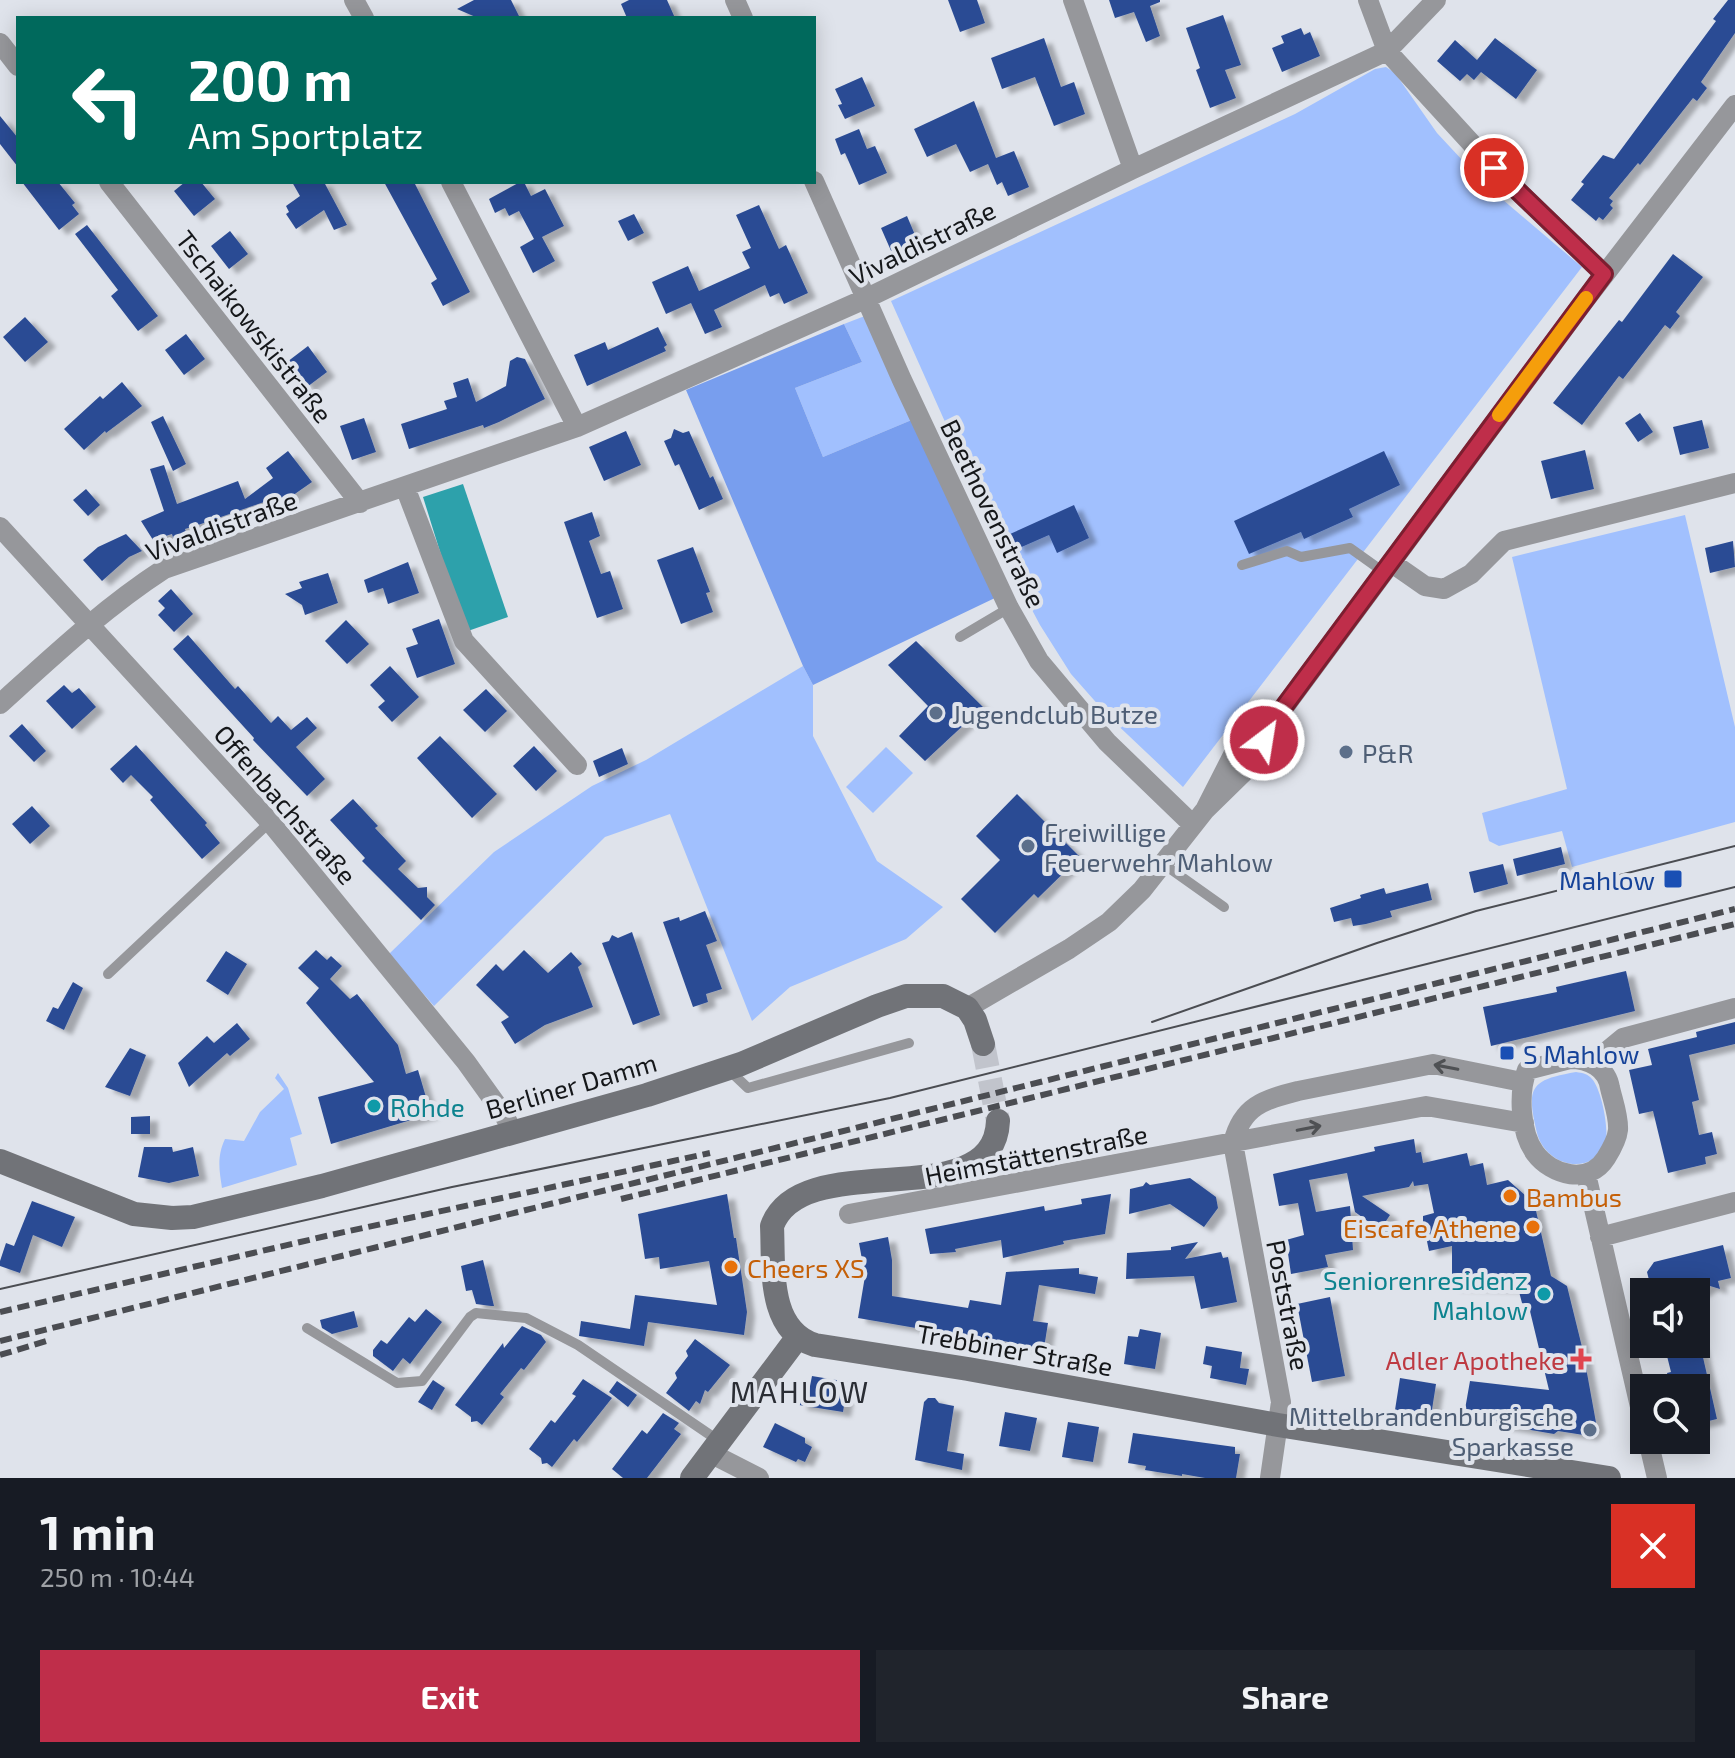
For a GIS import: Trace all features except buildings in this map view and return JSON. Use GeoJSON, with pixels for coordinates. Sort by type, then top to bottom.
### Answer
{"type":"FeatureCollection","features":[{"type":"Feature","properties":{"kind":"main road","name":"Berliner Damm"},"geometry":{"type":"LineString","coordinates":[[0,1161],[134,1214],[193,1217],[322,1186],[647,1095],[727,1068],[906,996],[943,996],[967,1008]]}},
{"type":"Feature","properties":{"kind":"main road"},"geometry":{"type":"LineString","coordinates":[[967,1008],[975,1020],[983,1044]]}},
{"type":"Feature","properties":{"kind":"main road"},"geometry":{"type":"LineString","coordinates":[[692,1478],[797,1338],[782,1318],[777,1294],[772,1226],[783,1208],[791,1200],[816,1188],[952,1172],[984,1153],[994,1138],[998,1121]]}},
{"type":"Feature","properties":{"kind":"main road","name":"Trebbiner Straße"},"geometry":{"type":"LineString","coordinates":[[797,1338],[815,1345],[968,1369],[1278,1425],[1609,1478]]}},
{"type":"Feature","properties":{"kind":"street"},"geometry":{"type":"LineString","coordinates":[[1073,0],[1133,169]]}},
{"type":"Feature","properties":{"kind":"street"},"geometry":{"type":"LineString","coordinates":[[1368,0],[1387,51],[1494,168],[1604,274]]}},
{"type":"Feature","properties":{"kind":"street","name":"Vivaldistraße"},"geometry":{"type":"LineString","coordinates":[[0,704],[89,624],[128,592],[164,569],[577,427],[865,299],[1133,169],[1387,51],[1436,0]]}},
{"type":"Feature","properties":{"kind":"street"},"geometry":{"type":"LineString","coordinates":[[0,43],[16,63]]}},
{"type":"Feature","properties":{"kind":"street"},"geometry":{"type":"LineString","coordinates":[[967,1008],[1069,949],[1109,922],[1142,890],[1199,817],[1235,751],[1277,716],[1604,274],[1735,105]]}},
{"type":"Feature","properties":{"kind":"street","name":"Tschaikowskistraße"},"geometry":{"type":"LineString","coordinates":[[111,184],[360,503]]}},
{"type":"Feature","properties":{"kind":"street"},"geometry":{"type":"LineString","coordinates":[[452,184],[577,427]]}},
{"type":"Feature","properties":{"kind":"street","name":"Beethovenstraße"},"geometry":{"type":"LineString","coordinates":[[815,184],[865,299],[1009,608],[1039,661],[1107,742],[1199,817]]}},
{"type":"Feature","properties":{"kind":"street"},"geometry":{"type":"LineString","coordinates":[[1388,568],[1425,586],[1444,589],[1471,574],[1504,541],[1735,483]]}},
{"type":"Feature","properties":{"kind":"street"},"geometry":{"type":"LineString","coordinates":[[405,487],[464,641],[577,765]]}},
{"type":"Feature","properties":{"kind":"street","name":"Offenbachstraße"},"geometry":{"type":"LineString","coordinates":[[0,527],[270,822],[466,1062],[513,1132]]}},
{"type":"Feature","properties":{"kind":"street"},"geometry":{"type":"LineString","coordinates":[[1596,1065],[1600,1057],[1623,1038],[1735,1008]]}},
{"type":"Feature","properties":{"kind":"street"},"geometry":{"type":"LineString","coordinates":[[1570,1059],[1584,1059],[1596,1065],[1609,1081],[1618,1130],[1613,1147],[1600,1168],[1574,1176],[1549,1167],[1533,1151],[1520,1100],[1522,1082],[1527,1070],[1533,1067],[1570,1059]]}},
{"type":"Feature","properties":{"kind":"street"},"geometry":{"type":"LineString","coordinates":[[1233,1143],[1237,1127],[1247,1111],[1276,1096],[1298,1091],[1433,1064],[1522,1082]]}},
{"type":"Feature","properties":{"kind":"street","name":"Heimstättenstraße"},"geometry":{"type":"LineString","coordinates":[[849,1214],[1426,1106],[1524,1123]]}},
{"type":"Feature","properties":{"kind":"street","name":"Poststraße"},"geometry":{"type":"LineString","coordinates":[[1233,1143],[1281,1402],[1270,1478]]}},
{"type":"Feature","properties":{"kind":"street"},"geometry":{"type":"LineString","coordinates":[[1586,1174],[1632,1374]]}},
{"type":"Feature","properties":{"kind":"street"},"geometry":{"type":"LineString","coordinates":[[1600,1237],[1735,1202]]}},
{"type":"Feature","properties":{"kind":"street"},"geometry":{"type":"LineString","coordinates":[[716,1448],[759,1478]]}},
{"type":"Feature","properties":{"kind":"street"},"geometry":{"type":"LineString","coordinates":[[1651,1454],[1657,1478]]}},
{"type":"Feature","properties":{"kind":"lane"},"geometry":{"type":"LineString","coordinates":[[1242,565],[1287,551],[1301,557],[1350,548],[1388,568]]}},
{"type":"Feature","properties":{"kind":"lane"},"geometry":{"type":"LineString","coordinates":[[960,637],[1009,608]]}},
{"type":"Feature","properties":{"kind":"lane"},"geometry":{"type":"LineString","coordinates":[[108,974],[270,822]]}},
{"type":"Feature","properties":{"kind":"lane"},"geometry":{"type":"LineString","coordinates":[[1162,863],[1224,907]]}},
{"type":"Feature","properties":{"kind":"lane"},"geometry":{"type":"LineString","coordinates":[[727,1068],[748,1088],[909,1043]]}},
{"type":"Feature","properties":{"kind":"lane"},"geometry":{"type":"LineString","coordinates":[[307,1328],[397,1383],[422,1381],[476,1313],[526,1318],[578,1345],[716,1448]]}},
{"type":"Feature","properties":{"kind":"shaded area"},"geometry":{"type":"Polygon","coordinates":[[[1386,67],[1395,73],[1437,133],[1489,188],[1582,267],[1183,787],[1109,717],[1071,674],[1040,625],[1013,574],[891,301],[1295,114],[1375,69],[1386,67]]]}},
{"type":"Feature","properties":{"kind":"shaded area"},"geometry":{"type":"Polygon","coordinates":[[[870,314],[914,419],[823,457],[795,388],[862,362],[844,324],[870,314]]]}},
{"type":"Feature","properties":{"kind":"shaded area"},"geometry":{"type":"Polygon","coordinates":[[[844,324],[862,362],[795,388],[823,457],[914,419],[997,597],[813,685],[686,390],[844,324]]]}},
{"type":"Feature","properties":{"kind":"shaded area"},"geometry":{"type":"Polygon","coordinates":[[[463,484],[508,617],[465,632],[423,497],[463,484]]]}},
{"type":"Feature","properties":{"kind":"shaded area"},"geometry":{"type":"Polygon","coordinates":[[[1685,515],[1735,727],[1735,822],[1572,867],[1562,831],[1499,846],[1489,841],[1482,813],[1567,789],[1512,557],[1685,515]]]}},
{"type":"Feature","properties":{"kind":"shaded area"},"geometry":{"type":"Polygon","coordinates":[[[803,666],[813,685],[813,736],[877,861],[943,907],[906,939],[790,987],[752,1021],[670,814],[605,837],[434,1006],[389,954],[494,852],[592,786],[646,760],[803,666]]]}},
{"type":"Feature","properties":{"kind":"shaded area"},"geometry":{"type":"Polygon","coordinates":[[[886,747],[913,773],[873,813],[846,787],[886,747]]]}},
{"type":"Feature","properties":{"kind":"shaded area"},"geometry":{"type":"Polygon","coordinates":[[[1576,1072],[1587,1075],[1595,1084],[1606,1130],[1605,1144],[1598,1155],[1579,1164],[1558,1160],[1549,1153],[1537,1133],[1532,1105],[1535,1088],[1541,1083],[1576,1072]]]}},
{"type":"Feature","properties":{"kind":"shaded area"},"geometry":{"type":"Polygon","coordinates":[[[278,1073],[288,1088],[302,1134],[290,1138],[297,1165],[222,1188],[219,1163],[225,1139],[244,1141],[260,1112],[284,1089],[275,1078],[278,1073]]]}},
{"type":"Feature","properties":{"kind":"tunnel"},"geometry":{"type":"LineString","coordinates":[[983,1044],[998,1121]]}},
{"type":"Feature","properties":{"kind":"tram line"},"geometry":{"type":"LineString","coordinates":[[1152,1022],[1476,911],[1735,846]]}},
{"type":"Feature","properties":{"kind":"tram line"},"geometry":{"type":"LineString","coordinates":[[0,1289],[452,1187],[890,1098],[1735,887]]}},
{"type":"Feature","properties":{"kind":"railway"},"geometry":{"type":"LineString","coordinates":[[0,1341],[1735,909]]}},
{"type":"Feature","properties":{"kind":"railway"},"geometry":{"type":"LineString","coordinates":[[621,1199],[1735,924]]}},
{"type":"Feature","properties":{"kind":"railway"},"geometry":{"type":"LineString","coordinates":[[0,1312],[326,1236],[710,1153]]}},
{"type":"Feature","properties":{"kind":"railway"},"geometry":{"type":"LineString","coordinates":[[0,1355],[46,1341]]}},
{"type":"Feature","properties":{"kind":"slow traffic"},"geometry":{"type":"LineString","coordinates":[[1499,415],[1586,298]]}},
{"type":"Feature","properties":{"kind":"place","name":"Jugendclub Butze"},"geometry":{"type":"Point","coordinates":[936,713]}},
{"type":"Feature","properties":{"kind":"place","name":"P&R"},"geometry":{"type":"Point","coordinates":[1346,752]}},
{"type":"Feature","properties":{"kind":"place","name":"Freiwillige Feuerwehr Mahlow"},"geometry":{"type":"Point","coordinates":[1028,846]}},
{"type":"Feature","properties":{"kind":"place","name":"Mahlow"},"geometry":{"type":"Point","coordinates":[1673,879]}},
{"type":"Feature","properties":{"kind":"place","name":"S Mahlow"},"geometry":{"type":"Point","coordinates":[1507,1053]}},
{"type":"Feature","properties":{"kind":"place","name":"Rohde"},"geometry":{"type":"Point","coordinates":[374,1106]}},
{"type":"Feature","properties":{"kind":"place","name":"Bambus"},"geometry":{"type":"Point","coordinates":[1510,1196]}},
{"type":"Feature","properties":{"kind":"place","name":"Eiscafe Athene"},"geometry":{"type":"Point","coordinates":[1533,1227]}},
{"type":"Feature","properties":{"kind":"place","name":"Cheers XS"},"geometry":{"type":"Point","coordinates":[731,1267]}},
{"type":"Feature","properties":{"kind":"place","name":"Seniorenresidenz Mahlow"},"geometry":{"type":"Point","coordinates":[1544,1294]}},
{"type":"Feature","properties":{"kind":"place","name":"Adler Apotheke"},"geometry":{"type":"Point","coordinates":[1581,1359]}},
{"type":"Feature","properties":{"kind":"place","name":"Mittelbrandenburgische Sparkasse"},"geometry":{"type":"Point","coordinates":[1590,1430]}},
{"type":"Feature","properties":{"kind":"district","name":"MAHLOW"},"geometry":{"type":"Point","coordinates":[800,1391]}},
{"type":"Feature","properties":{"kind":"route"},"geometry":{"type":"LineString","coordinates":[[1264,740],[1277,716],[1604,274],[1494,168]]}}]}
